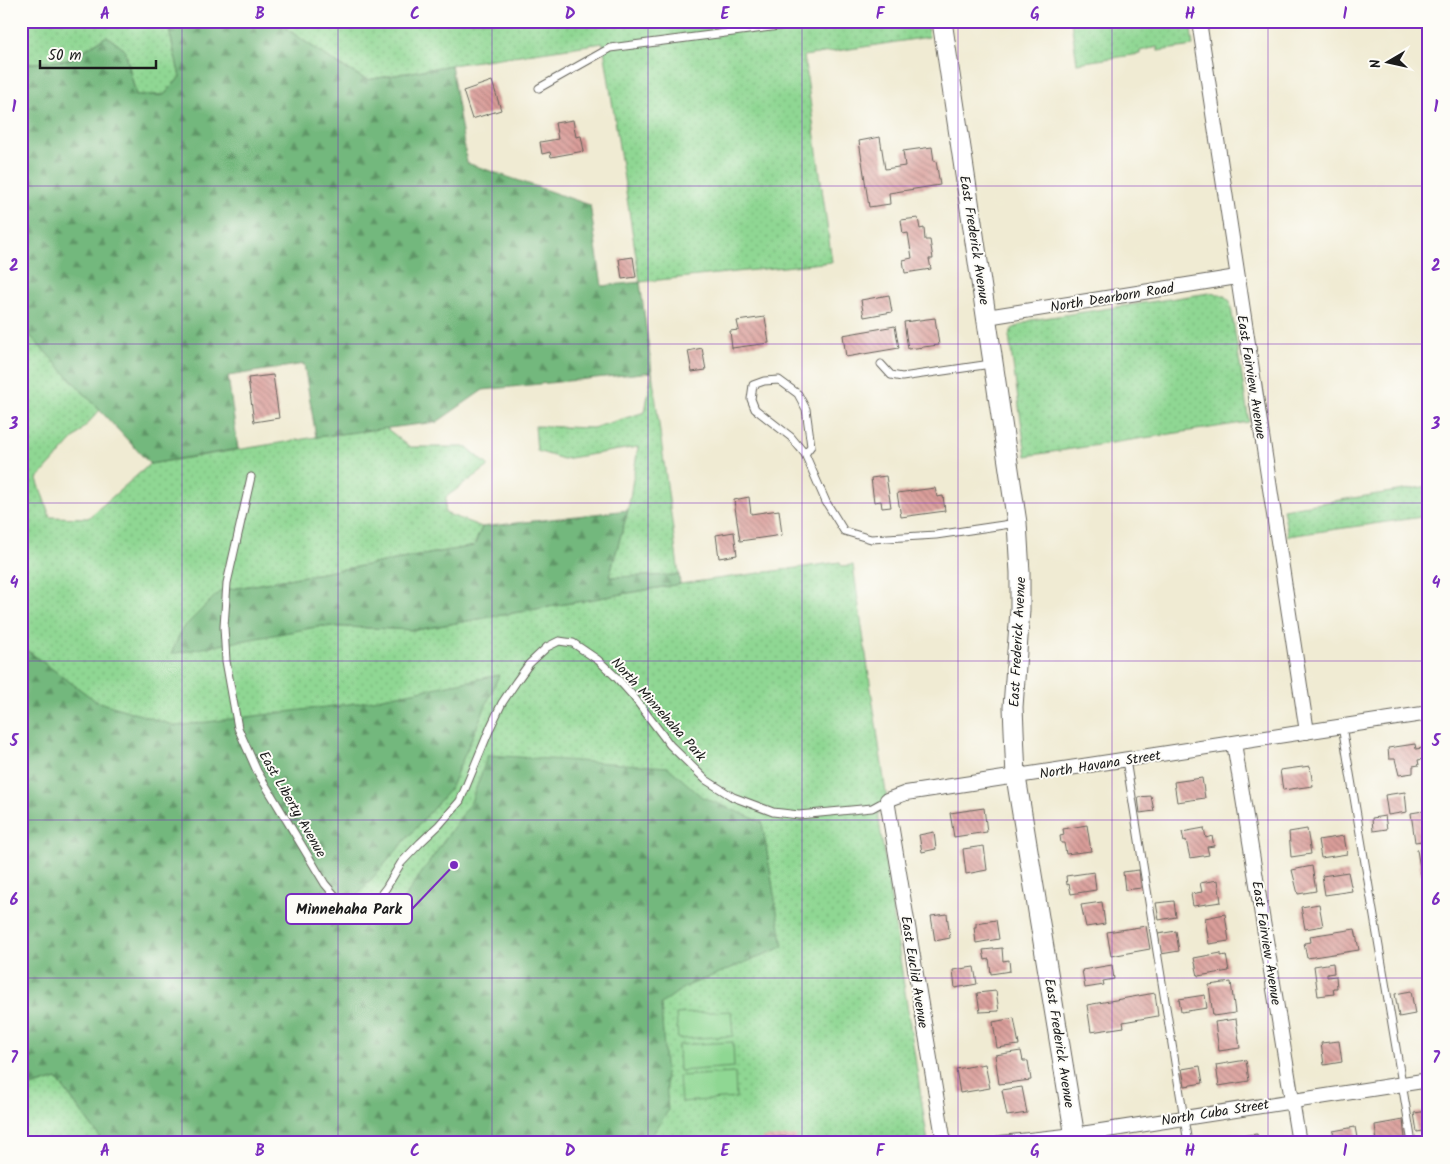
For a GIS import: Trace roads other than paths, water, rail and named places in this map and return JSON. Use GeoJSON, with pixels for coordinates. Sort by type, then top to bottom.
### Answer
{"type":"FeatureCollection","features":[{"type":"Feature","properties":{"kind":"main road","name":"East Frederick Avenue"},"geometry":{"type":"LineString","coordinates":[[942,21],[1017,523],[1020,592],[1013,707],[1016,777],[1075,1139]]}},
{"type":"Feature","properties":{"kind":"street","name":"East Fairview Avenue"},"geometry":{"type":"LineString","coordinates":[[1199,21],[1307,732]]}},
{"type":"Feature","properties":{"kind":"street","name":"North Dearborn Road"},"geometry":{"type":"LineString","coordinates":[[987,316],[1237,278]]}},
{"type":"Feature","properties":{"kind":"street","name":"North Havana Street"},"geometry":{"type":"LineString","coordinates":[[887,800],[906,793],[1429,713]]}},
{"type":"Feature","properties":{"kind":"street","name":"East Fairview Avenue"},"geometry":{"type":"LineString","coordinates":[[1234,743],[1299,1143]]}},
{"type":"Feature","properties":{"kind":"street","name":"East Euclid Avenue"},"geometry":{"type":"LineString","coordinates":[[887,800],[944,1143]]}},
{"type":"Feature","properties":{"kind":"street","name":"North Cuba Street"},"geometry":{"type":"LineString","coordinates":[[1001,1143],[1075,1139],[1184,1117],[1429,1080]]}},
{"type":"Feature","properties":{"kind":"lane"},"geometry":{"type":"LineString","coordinates":[[539,88],[610,48],[818,21]]}},
{"type":"Feature","properties":{"kind":"lane"},"geometry":{"type":"LineString","coordinates":[[881,364],[891,374],[902,377],[994,363]]}},
{"type":"Feature","properties":{"kind":"lane"},"geometry":{"type":"LineString","coordinates":[[805,454],[811,446],[806,409],[798,394],[779,380],[764,381],[753,385],[751,399],[755,408],[791,438],[805,454],[826,502],[844,531],[872,539],[936,535],[1017,523]]}},
{"type":"Feature","properties":{"kind":"lane","name":"East Liberty Avenue"},"geometry":{"type":"LineString","coordinates":[[251,477],[227,583],[224,627],[226,661],[238,728],[257,771],[325,884],[345,906],[368,911]]}},
{"type":"Feature","properties":{"kind":"lane","name":"North Minnehaha Park"},"geometry":{"type":"LineString","coordinates":[[368,911],[386,888],[401,863],[460,801],[502,703],[529,664],[547,647],[559,641],[573,643],[598,660],[616,677],[670,745],[706,780],[733,797],[773,812]]}},
{"type":"Feature","properties":{"kind":"lane"},"geometry":{"type":"LineString","coordinates":[[1342,726],[1412,1143]]}},
{"type":"Feature","properties":{"kind":"lane"},"geometry":{"type":"LineString","coordinates":[[1126,760],[1188,1143]]}},
{"type":"Feature","properties":{"kind":"lane","name":"North Havana Street"},"geometry":{"type":"LineString","coordinates":[[773,812],[799,814],[834,813],[872,808],[887,800]]}},
{"type":"Feature","properties":{"kind":"place","name":"Minnehaha Park"},"geometry":{"type":"Point","coordinates":[454,865]}}]}
